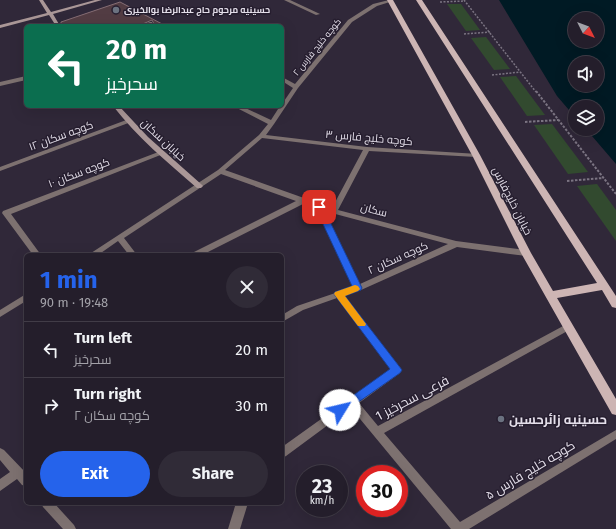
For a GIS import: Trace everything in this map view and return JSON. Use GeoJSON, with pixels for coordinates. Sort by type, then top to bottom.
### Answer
{"type":"FeatureCollection","features":[{"type":"Feature","properties":{"kind":"main road","name":"خیابان خلیج‌فارس"},"geometry":{"type":"LineString","coordinates":[[391,0],[476,155],[526,253],[616,410]]}},
{"type":"Feature","properties":{"kind":"main road"},"geometry":{"type":"LineString","coordinates":[[419,0],[616,304]]}},
{"type":"Feature","properties":{"kind":"main road"},"geometry":{"type":"LineString","coordinates":[[550,295],[604,286]]}},
{"type":"Feature","properties":{"kind":"street"},"geometry":{"type":"LineString","coordinates":[[41,0],[57,24]]}},
{"type":"Feature","properties":{"kind":"street"},"geometry":{"type":"LineString","coordinates":[[0,27],[100,0]]}},
{"type":"Feature","properties":{"kind":"street"},"geometry":{"type":"LineString","coordinates":[[286,0],[318,14]]}},
{"type":"Feature","properties":{"kind":"street","name":"کوچه خلیج فارس ۲"},"geometry":{"type":"LineString","coordinates":[[284,105],[296,87],[350,21],[375,5],[391,0]]}},
{"type":"Feature","properties":{"kind":"street"},"geometry":{"type":"LineString","coordinates":[[146,24],[150,22]]}},
{"type":"Feature","properties":{"kind":"street"},"geometry":{"type":"LineString","coordinates":[[0,84],[24,78]]}},
{"type":"Feature","properties":{"kind":"street"},"geometry":{"type":"LineString","coordinates":[[284,80],[296,87]]}},
{"type":"Feature","properties":{"kind":"street","name":"خیابان سکان"},"geometry":{"type":"LineString","coordinates":[[118,108],[161,153],[199,186]]}},
{"type":"Feature","properties":{"kind":"street"},"geometry":{"type":"LineString","coordinates":[[240,108],[272,123]]}},
{"type":"Feature","properties":{"kind":"street","name":"کوچه خلیج فارس ۲"},"geometry":{"type":"LineString","coordinates":[[95,253],[220,172],[261,136],[282,108]]}},
{"type":"Feature","properties":{"kind":"street","name":"کوچه سکان ۱۲"},"geometry":{"type":"LineString","coordinates":[[0,169],[129,121]]}},
{"type":"Feature","properties":{"kind":"street","name":"کوچه خلیج فارس ۳"},"geometry":{"type":"LineString","coordinates":[[261,136],[367,149],[476,155]]}},
{"type":"Feature","properties":{"kind":"street"},"geometry":{"type":"LineString","coordinates":[[334,211],[367,149]]}},
{"type":"Feature","properties":{"kind":"street","name":"کوچه سکان ۱۰"},"geometry":{"type":"LineString","coordinates":[[36,253],[6,213],[161,153]]}},
{"type":"Feature","properties":{"kind":"street","name":"سکان"},"geometry":{"type":"LineString","coordinates":[[220,172],[300,202],[456,244],[526,253]]}},
{"type":"Feature","properties":{"kind":"street"},"geometry":{"type":"LineString","coordinates":[[198,253],[300,202]]}},
{"type":"Feature","properties":{"kind":"street"},"geometry":{"type":"LineString","coordinates":[[319,207],[358,288]]}},
{"type":"Feature","properties":{"kind":"street"},"geometry":{"type":"LineString","coordinates":[[120,238],[131,253]]}},
{"type":"Feature","properties":{"kind":"street","name":"کوچه سکان ۲"},"geometry":{"type":"LineString","coordinates":[[284,318],[300,308],[358,288],[456,244]]}},
{"type":"Feature","properties":{"kind":"street"},"geometry":{"type":"LineString","coordinates":[[284,452],[397,370],[338,294]]}},
{"type":"Feature","properties":{"kind":"street"},"geometry":{"type":"LineString","coordinates":[[0,314],[24,298]]}},
{"type":"Feature","properties":{"kind":"street","name":"فرعی سحرخیز 1"},"geometry":{"type":"LineString","coordinates":[[352,402],[377,432],[568,327]]}},
{"type":"Feature","properties":{"kind":"street"},"geometry":{"type":"LineString","coordinates":[[377,432],[459,529]]}},
{"type":"Feature","properties":{"kind":"street","name":"کوچه خلیج فارس ۵"},"geometry":{"type":"LineString","coordinates":[[459,529],[616,434]]}},
{"type":"Feature","properties":{"kind":"street"},"geometry":{"type":"LineString","coordinates":[[0,453],[24,479]]}},
{"type":"Feature","properties":{"kind":"street"},"geometry":{"type":"LineString","coordinates":[[0,486],[18,472]]}},
{"type":"Feature","properties":{"kind":"street"},"geometry":{"type":"LineString","coordinates":[[49,505],[70,529]]}},
{"type":"Feature","properties":{"kind":"street"},"geometry":{"type":"LineString","coordinates":[[234,529],[241,505]]}},
{"type":"Feature","properties":{"kind":"path"},"geometry":{"type":"LineString","coordinates":[[440,2],[465,0],[616,194]]}},
{"type":"Feature","properties":{"kind":"path"},"geometry":{"type":"LineString","coordinates":[[464,34],[490,32]]}},
{"type":"Feature","properties":{"kind":"path"},"geometry":{"type":"LineString","coordinates":[[492,75],[520,72]]}},
{"type":"Feature","properties":{"kind":"path"},"geometry":{"type":"LineString","coordinates":[[525,122],[558,120]]}},
{"type":"Feature","properties":{"kind":"path"},"geometry":{"type":"LineString","coordinates":[[567,181],[603,178]]}},
{"type":"Feature","properties":{"kind":"green space"},"geometry":{"type":"Polygon","coordinates":[[[447,4],[461,4],[480,30],[466,31],[447,4]]]}},
{"type":"Feature","properties":{"kind":"green space"},"geometry":{"type":"Polygon","coordinates":[[[486,37],[510,69],[494,70],[471,38],[486,37]]]}},
{"type":"Feature","properties":{"kind":"green space"},"geometry":{"type":"Polygon","coordinates":[[[516,76],[545,115],[527,116],[500,77],[516,76]]]}},
{"type":"Feature","properties":{"kind":"green space"},"geometry":{"type":"Polygon","coordinates":[[[552,124],[588,172],[568,174],[534,125],[552,124]]]}},
{"type":"Feature","properties":{"kind":"green space"},"geometry":{"type":"Polygon","coordinates":[[[597,184],[616,210],[616,241],[577,186],[597,184]]]}},
{"type":"Feature","properties":{"kind":"water"},"geometry":{"type":"Polygon","coordinates":[[[499,0],[616,0],[616,164],[592,136],[604,136],[604,100],[568,100],[568,109],[557,96],[499,0]]]}},
{"type":"Feature","properties":{"kind":"building","name":"حسینیه مرحوم حاج عبدالرضا بوالخیری"},"geometry":{"type":"Polygon","coordinates":[[[120,2],[162,24],[154,24],[152,20],[143,24],[61,24],[61,22],[120,2]]]}},
{"type":"Feature","properties":{"kind":"slow traffic"},"geometry":{"type":"LineString","coordinates":[[355,289],[338,294],[361,324]]}},
{"type":"Feature","properties":{"kind":"place","name":"حسینیه مرحوم حاج عبدالرضا بوالخیری"},"geometry":{"type":"Point","coordinates":[116,10]}},
{"type":"Feature","properties":{"kind":"place","name":"حسینیه زائرحسین"},"geometry":{"type":"Point","coordinates":[501,419]}},
{"type":"Feature","properties":{"kind":"route"},"geometry":{"type":"LineString","coordinates":[[319,207],[358,288],[338,294],[397,370],[340,410]]}}]}
